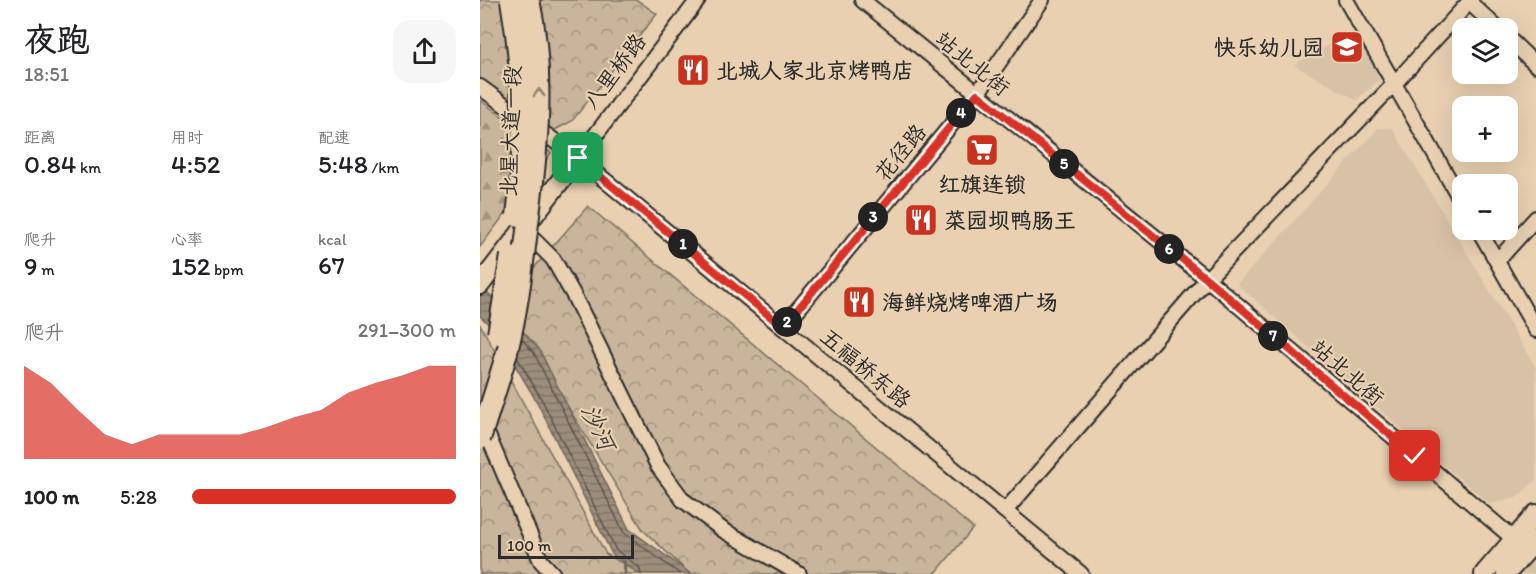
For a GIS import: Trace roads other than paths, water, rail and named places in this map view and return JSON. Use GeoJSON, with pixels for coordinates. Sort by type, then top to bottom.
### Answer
{"type":"FeatureCollection","features":[{"type":"Feature","properties":{"kind":"highway","name":"北星大道一段"},"geometry":{"type":"LineString","coordinates":[[480,395],[498,333],[518,213],[521,93],[518,38],[511,0]]}},
{"type":"Feature","properties":{"kind":"highway","name":"北星大道一段"},"geometry":{"type":"LineString","coordinates":[[480,438],[506,353],[518,304],[534,181],[539,110],[538,64],[529,0]]}},
{"type":"Feature","properties":{"kind":"main road","name":"八里桥路"},"geometry":{"type":"LineString","coordinates":[[485,279],[578,158]]}},
{"type":"Feature","properties":{"kind":"main road"},"geometry":{"type":"LineString","coordinates":[[1506,574],[1526,543],[1536,514]]}},
{"type":"Feature","properties":{"kind":"main road"},"geometry":{"type":"LineString","coordinates":[[1484,574],[1526,543]]}},
{"type":"Feature","properties":{"kind":"street","name":"八里桥路"},"geometry":{"type":"LineString","coordinates":[[578,158],[698,0]]}},
{"type":"Feature","properties":{"kind":"street","name":"站北北街"},"geometry":{"type":"LineString","coordinates":[[862,0],[1207,279],[1526,543]]}},
{"type":"Feature","properties":{"kind":"street","name":"花径路"},"geometry":{"type":"LineString","coordinates":[[783,327],[977,94],[1042,0]]}},
{"type":"Feature","properties":{"kind":"street"},"geometry":{"type":"LineString","coordinates":[[1346,0],[1452,185]]}},
{"type":"Feature","properties":{"kind":"street"},"geometry":{"type":"LineString","coordinates":[[1005,511],[1207,279],[1394,84],[1470,1],[1487,18]]}},
{"type":"Feature","properties":{"kind":"street"},"geometry":{"type":"LineString","coordinates":[[1518,48],[1536,65]]}},
{"type":"Feature","properties":{"kind":"street","name":"五福桥东路"},"geometry":{"type":"LineString","coordinates":[[480,87],[578,158],[1081,574]]}},
{"type":"Feature","properties":{"kind":"street"},"geometry":{"type":"LineString","coordinates":[[1497,261],[1536,218]]}},
{"type":"Feature","properties":{"kind":"street"},"geometry":{"type":"LineString","coordinates":[[523,229],[553,259],[658,466],[683,500],[723,530],[799,574]]}},
{"type":"Feature","properties":{"kind":"street"},"geometry":{"type":"LineString","coordinates":[[1485,240],[1536,330]]}},
{"type":"Feature","properties":{"kind":"street"},"geometry":{"type":"LineString","coordinates":[[480,416],[541,561],[553,574]]}},
{"type":"Feature","properties":{"kind":"water"},"geometry":{"type":"Polygon","coordinates":[[[480,284],[539,349],[629,529],[691,574],[639,574],[612,554],[537,402],[493,328],[480,316],[480,284]]]}},
{"type":"Feature","properties":{"kind":"waterway"},"geometry":{"type":"LineString","coordinates":[[624,561],[625,574]]}},
{"type":"Feature","properties":{"kind":"place","name":"快乐幼儿园"},"geometry":{"type":"Point","coordinates":[1347,47]}},
{"type":"Feature","properties":{"kind":"place","name":"北城人家北京烤鸭店"},"geometry":{"type":"Point","coordinates":[693,70]}},
{"type":"Feature","properties":{"kind":"place","name":"红旗连锁"},"geometry":{"type":"Point","coordinates":[982,150]}},
{"type":"Feature","properties":{"kind":"place","name":"菜园坝鸭肠王"},"geometry":{"type":"Point","coordinates":[921,220]}},
{"type":"Feature","properties":{"kind":"place","name":"海鲜烧烤啤酒广场"},"geometry":{"type":"Point","coordinates":[859,302]}},
{"type":"Feature","properties":{"kind":"water label","name":"沙河"},"geometry":{"type":"Point","coordinates":[598,427]}}]}
